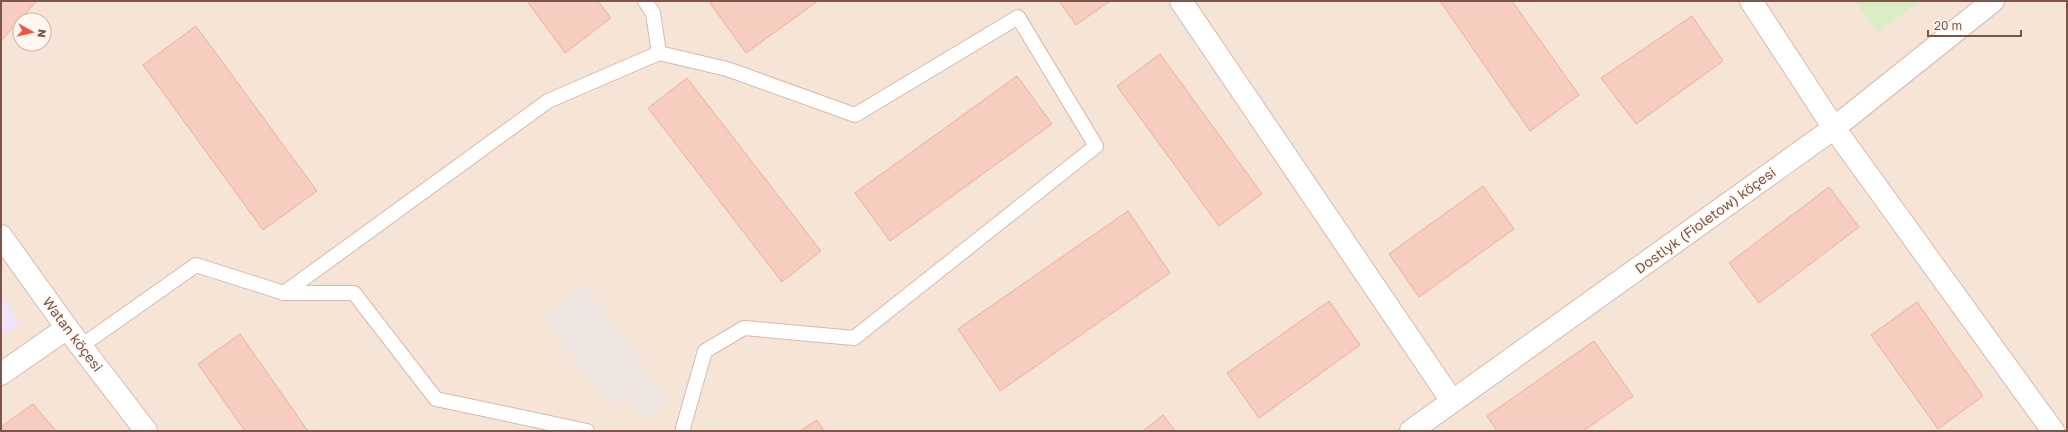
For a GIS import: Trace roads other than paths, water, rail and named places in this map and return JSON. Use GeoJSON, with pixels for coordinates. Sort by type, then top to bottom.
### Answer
{"type":"FeatureCollection","features":[{"type":"Feature","properties":{"kind":"street"},"geometry":{"type":"LineString","coordinates":[[1181,1],[1452,401]]}},
{"type":"Feature","properties":{"kind":"street"},"geometry":{"type":"LineString","coordinates":[[1751,1],[1834,128],[2053,431]]}},
{"type":"Feature","properties":{"kind":"street","name":"Dostlyk (Fioletow) köçesi"},"geometry":{"type":"LineString","coordinates":[[1410,431],[1834,128],[1993,1]]}},
{"type":"Feature","properties":{"kind":"street","name":"Watan köçesi"},"geometry":{"type":"LineString","coordinates":[[1,236],[67,328],[146,431]]}},
{"type":"Feature","properties":{"kind":"street"},"geometry":{"type":"LineString","coordinates":[[1,374],[67,328]]}},
{"type":"Feature","properties":{"kind":"lane"},"geometry":{"type":"LineString","coordinates":[[646,1],[653,13],[659,52]]}},
{"type":"Feature","properties":{"kind":"lane"},"geometry":{"type":"LineString","coordinates":[[284,293],[548,101],[659,52],[727,69],[855,115],[1018,18],[1096,146],[854,338],[744,328],[705,351],[681,430]]}},
{"type":"Feature","properties":{"kind":"lane"},"geometry":{"type":"LineString","coordinates":[[81,346],[196,266],[284,293],[354,293],[436,399],[587,431]]}}]}
